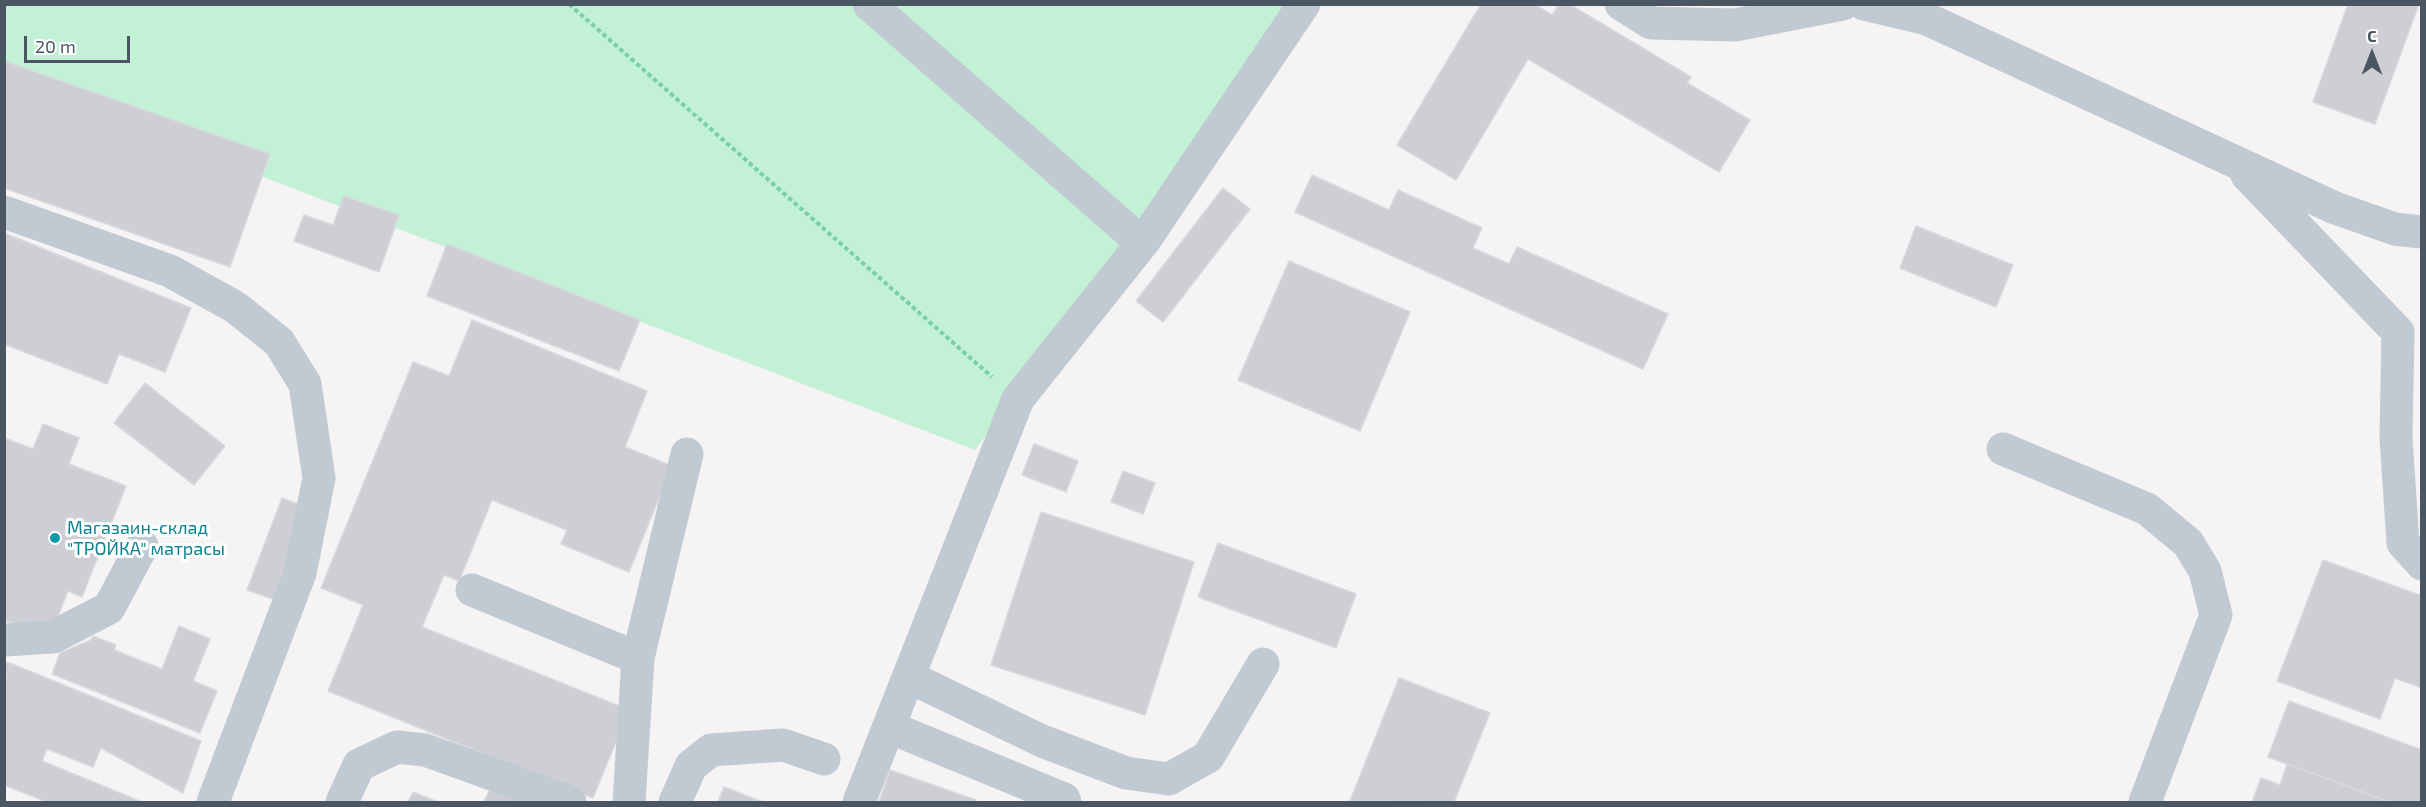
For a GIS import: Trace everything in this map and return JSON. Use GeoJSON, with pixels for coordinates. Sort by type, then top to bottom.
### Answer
{"type":"FeatureCollection","features":[{"type":"Feature","properties":{"kind":"lane"},"geometry":{"type":"LineString","coordinates":[[869,4],[1133,235],[1144,241]]}},
{"type":"Feature","properties":{"kind":"lane"},"geometry":{"type":"LineString","coordinates":[[859,802],[1018,399],[1144,241],[1304,4]]}},
{"type":"Feature","properties":{"kind":"lane"},"geometry":{"type":"LineString","coordinates":[[1621,4],[1651,23],[1735,25],[1843,4]]}},
{"type":"Feature","properties":{"kind":"lane"},"geometry":{"type":"LineString","coordinates":[[1864,4],[1927,20],[2335,208],[2395,229],[2421,232]]}},
{"type":"Feature","properties":{"kind":"lane"},"geometry":{"type":"LineString","coordinates":[[2233,161],[2398,332],[2409,366],[2396,438],[2403,543],[2421,564]]}},
{"type":"Feature","properties":{"kind":"lane"},"geometry":{"type":"LineString","coordinates":[[4,212],[170,271],[235,306],[279,342],[305,384],[319,478],[300,573],[213,802]]}},
{"type":"Feature","properties":{"kind":"lane"},"geometry":{"type":"LineString","coordinates":[[2003,449],[2147,509],[2188,543],[2205,571],[2216,615],[2145,802]]}},
{"type":"Feature","properties":{"kind":"lane"},"geometry":{"type":"LineString","coordinates":[[629,802],[638,658],[687,454]]}},
{"type":"Feature","properties":{"kind":"lane"},"geometry":{"type":"LineString","coordinates":[[4,640],[53,637],[109,608],[142,546]]}},
{"type":"Feature","properties":{"kind":"lane"},"geometry":{"type":"LineString","coordinates":[[472,590],[638,658]]}},
{"type":"Feature","properties":{"kind":"lane"},"geometry":{"type":"LineString","coordinates":[[909,677],[1042,741],[1126,773],[1169,779],[1208,757],[1263,664]]}},
{"type":"Feature","properties":{"kind":"lane"},"geometry":{"type":"LineString","coordinates":[[889,727],[1064,799],[1065,802]]}},
{"type":"Feature","properties":{"kind":"lane"},"geometry":{"type":"LineString","coordinates":[[675,802],[691,766],[711,750],[783,745],[824,759]]}},
{"type":"Feature","properties":{"kind":"lane"},"geometry":{"type":"LineString","coordinates":[[342,802],[359,765],[397,747],[424,750],[570,802]]}},
{"type":"Feature","properties":{"kind":"path"},"geometry":{"type":"LineString","coordinates":[[569,4],[1018,399]]}},
{"type":"Feature","properties":{"kind":"green space"},"geometry":{"type":"Polygon","coordinates":[[[4,5],[1294,5],[1133,235],[975,450],[5,78],[4,5]]]}},
{"type":"Feature","properties":{"kind":"building"},"geometry":{"type":"Polygon","coordinates":[[[1481,4],[1534,4],[1552,15],[1559,4],[1569,4],[1691,77],[1687,83],[1750,120],[1719,172],[1528,59],[1456,180],[1397,145],[1481,4]]]}},
{"type":"Feature","properties":{"kind":"building"},"geometry":{"type":"Polygon","coordinates":[[[2348,4],[2419,4],[2375,124],[2313,102],[2348,4]]]}},
{"type":"Feature","properties":{"kind":"building"},"geometry":{"type":"Polygon","coordinates":[[[4,61],[270,154],[230,267],[4,188],[4,61]]]}},
{"type":"Feature","properties":{"kind":"building"},"geometry":{"type":"Polygon","coordinates":[[[1312,175],[1389,210],[1398,190],[1482,228],[1473,248],[1509,264],[1517,247],[1668,314],[1643,369],[1295,212],[1312,175]]]}},
{"type":"Feature","properties":{"kind":"building"},"geometry":{"type":"Polygon","coordinates":[[[1223,188],[1250,209],[1163,322],[1136,301],[1223,188]]]}},
{"type":"Feature","properties":{"kind":"building"},"geometry":{"type":"Polygon","coordinates":[[[344,196],[399,215],[379,272],[294,241],[304,215],[333,225],[344,196]]]}},
{"type":"Feature","properties":{"kind":"building"},"geometry":{"type":"Polygon","coordinates":[[[1916,226],[2013,265],[1996,307],[1900,268],[1916,226]]]}},
{"type":"Feature","properties":{"kind":"building"},"geometry":{"type":"Polygon","coordinates":[[[4,233],[191,308],[165,372],[119,354],[107,384],[4,344],[4,233]]]}},
{"type":"Feature","properties":{"kind":"building"},"geometry":{"type":"Polygon","coordinates":[[[447,244],[640,320],[619,371],[427,296],[447,244]]]}},
{"type":"Feature","properties":{"kind":"building"},"geometry":{"type":"Polygon","coordinates":[[[1289,261],[1410,312],[1360,431],[1238,380],[1289,261]]]}},
{"type":"Feature","properties":{"kind":"building"},"geometry":{"type":"Polygon","coordinates":[[[472,320],[647,391],[625,447],[672,466],[629,572],[561,544],[567,530],[492,500],[459,581],[444,575],[422,627],[629,710],[593,798],[328,691],[363,605],[321,588],[413,362],[449,376],[472,320]]]}},
{"type":"Feature","properties":{"kind":"building"},"geometry":{"type":"Polygon","coordinates":[[[145,383],[225,446],[194,485],[114,423],[145,383]]]}},
{"type":"Feature","properties":{"kind":"building","name":"Магазаин-склад \"ТРОЙКА\" матрасы"},"geometry":{"type":"Polygon","coordinates":[[[43,424],[79,438],[69,464],[126,486],[82,597],[68,591],[58,616],[46,625],[25,628],[4,620],[4,438],[33,449],[43,424]]]}},
{"type":"Feature","properties":{"kind":"building"},"geometry":{"type":"Polygon","coordinates":[[[1034,444],[1078,461],[1066,492],[1022,475],[1034,444]]]}},
{"type":"Feature","properties":{"kind":"building"},"geometry":{"type":"Polygon","coordinates":[[[1123,471],[1155,483],[1143,514],[1111,502],[1123,471]]]}},
{"type":"Feature","properties":{"kind":"building"},"geometry":{"type":"Polygon","coordinates":[[[282,498],[308,508],[273,599],[247,590],[282,498]]]}},
{"type":"Feature","properties":{"kind":"building"},"geometry":{"type":"Polygon","coordinates":[[[1041,512],[1194,562],[1145,715],[991,665],[1041,512]]]}},
{"type":"Feature","properties":{"kind":"building"},"geometry":{"type":"Polygon","coordinates":[[[1218,543],[1356,594],[1336,648],[1198,597],[1218,543]]]}},
{"type":"Feature","properties":{"kind":"building"},"geometry":{"type":"Polygon","coordinates":[[[2323,560],[2422,596],[2422,688],[2395,678],[2380,719],[2277,681],[2323,560]]]}},
{"type":"Feature","properties":{"kind":"building"},"geometry":{"type":"Polygon","coordinates":[[[179,626],[210,639],[193,681],[217,691],[200,733],[52,674],[60,653],[91,640],[93,636],[116,645],[114,650],[162,669],[179,626]]]}},
{"type":"Feature","properties":{"kind":"building"},"geometry":{"type":"Polygon","coordinates":[[[4,662],[12,664],[4,682],[4,662]]]}},
{"type":"Feature","properties":{"kind":"building"},"geometry":{"type":"Polygon","coordinates":[[[12,664],[201,741],[183,793],[101,748],[93,767],[47,749],[42,761],[142,802],[47,802],[4,785],[4,682],[12,664]]]}},
{"type":"Feature","properties":{"kind":"building"},"geometry":{"type":"Polygon","coordinates":[[[1399,678],[1490,713],[1454,802],[1350,801],[1399,678]]]}},
{"type":"Feature","properties":{"kind":"building"},"geometry":{"type":"Polygon","coordinates":[[[2289,701],[2422,750],[2422,802],[2390,802],[2268,757],[2289,701]]]}},
{"type":"Feature","properties":{"kind":"building"},"geometry":{"type":"Polygon","coordinates":[[[2287,764],[2390,802],[2252,802],[2261,778],[2280,785],[2287,764]]]}},
{"type":"Feature","properties":{"kind":"building"},"geometry":{"type":"Polygon","coordinates":[[[890,770],[976,800],[975,802],[879,802],[890,770]]]}},
{"type":"Feature","properties":{"kind":"building"},"geometry":{"type":"Polygon","coordinates":[[[491,787],[527,802],[484,802],[491,787]]]}},
{"type":"Feature","properties":{"kind":"building"},"geometry":{"type":"Polygon","coordinates":[[[724,787],[763,802],[718,802],[724,787]]]}},
{"type":"Feature","properties":{"kind":"building"},"geometry":{"type":"Polygon","coordinates":[[[413,792],[438,802],[408,802],[413,792]]]}},
{"type":"Feature","properties":{"kind":"place","name":"Магазаин-склад \"ТРОЙКА\" матрасы"},"geometry":{"type":"Point","coordinates":[55,538]}}]}
